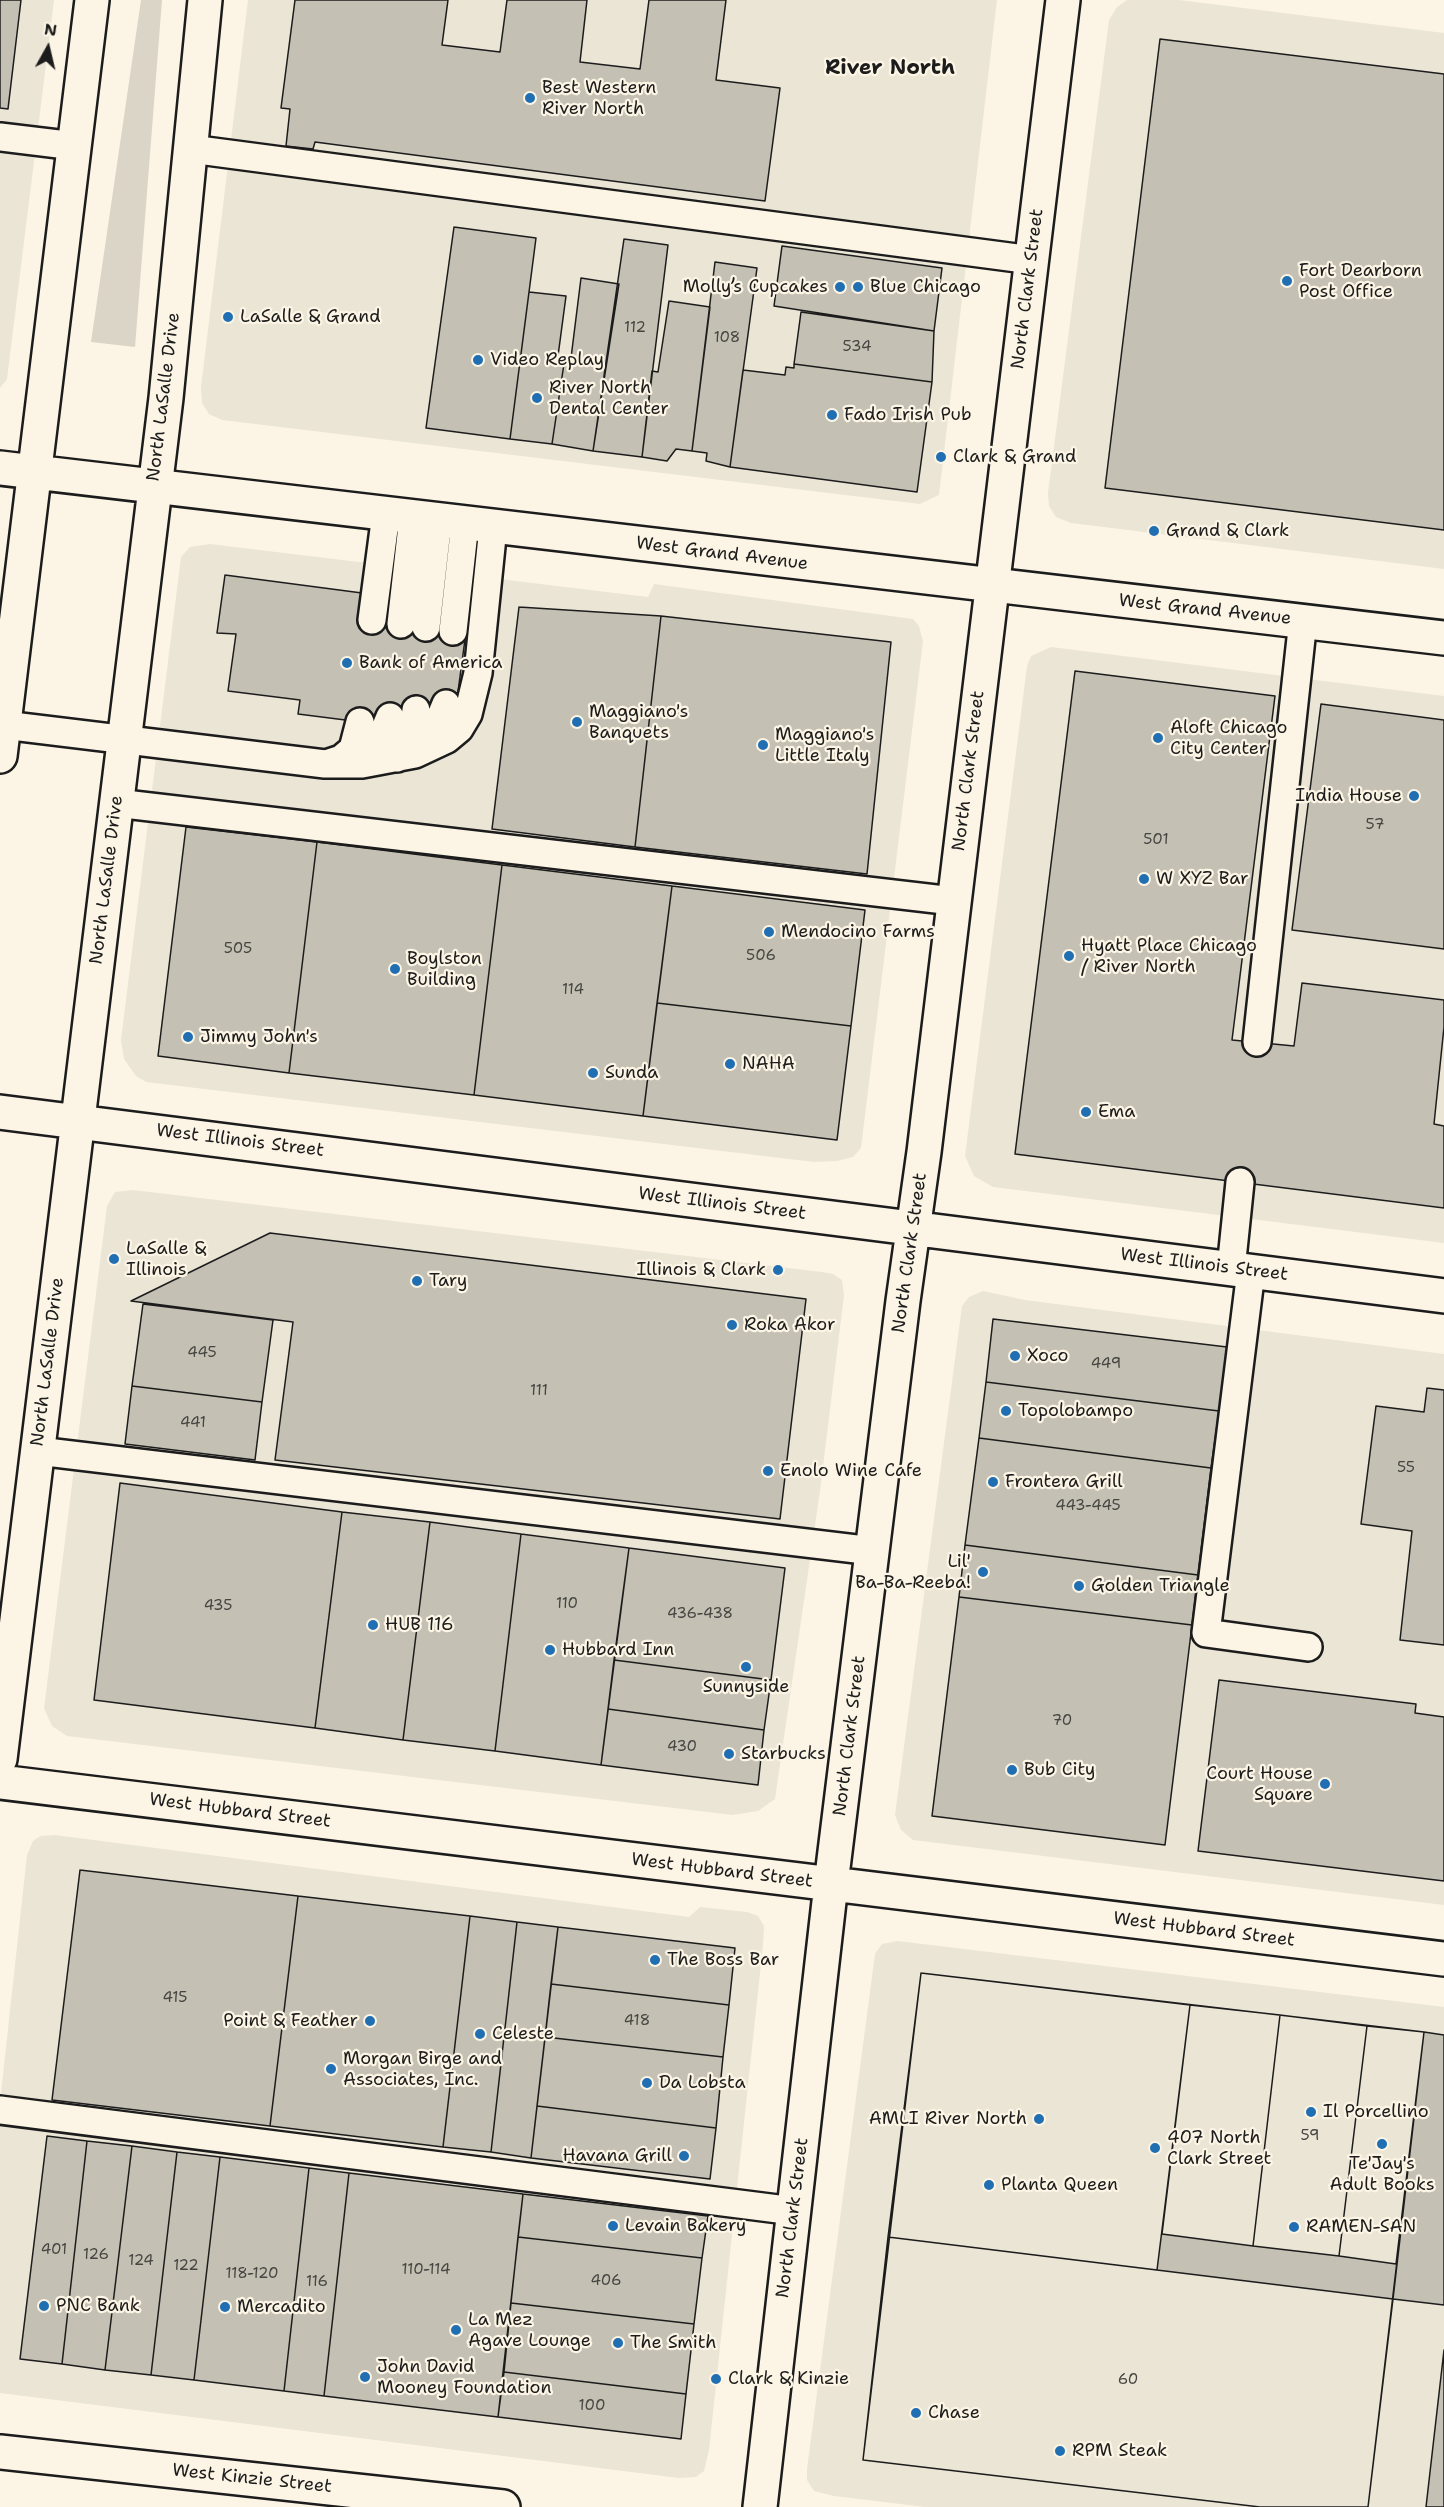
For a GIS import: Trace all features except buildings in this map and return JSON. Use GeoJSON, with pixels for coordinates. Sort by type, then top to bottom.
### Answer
{"type":"FeatureCollection","features":[{"type":"Feature","properties":{"kind":"main road"},"geometry":{"type":"LineString","coordinates":[[2,740],[92,0]]}},
{"type":"Feature","properties":{"kind":"main road","name":"North LaSalle Drive"},"geometry":{"type":"LineString","coordinates":[[0,1759],[153,486],[166,398],[205,0]]}},
{"type":"Feature","properties":{"kind":"main road","name":"North Clark Street"},"geometry":{"type":"LineString","coordinates":[[760,2507],[831,1884],[912,1228],[924,1152],[1064,0]]}},
{"type":"Feature","properties":{"kind":"main road","name":"West Grand Avenue"},"geometry":{"type":"LineString","coordinates":[[0,468],[1444,638]]}},
{"type":"Feature","properties":{"kind":"main road","name":"West Illinois Street"},"geometry":{"type":"LineString","coordinates":[[0,1112],[1444,1296]]}},
{"type":"Feature","properties":{"kind":"main road","name":"West Hubbard Street"},"geometry":{"type":"LineString","coordinates":[[0,1782],[1444,1959]]}},
{"type":"Feature","properties":{"kind":"main road","name":"West Kinzie Street"},"geometry":{"type":"LineString","coordinates":[[0,2452],[419,2502],[503,2507]]}},
{"type":"Feature","properties":{"kind":"lane"},"geometry":{"type":"LineString","coordinates":[[0,137],[75,146]]}},
{"type":"Feature","properties":{"kind":"lane"},"geometry":{"type":"LineString","coordinates":[[191,149],[1032,260]]}},
{"type":"Feature","properties":{"kind":"lane"},"geometry":{"type":"LineString","coordinates":[[2,740],[124,739],[325,764],[362,764],[397,758],[447,739],[459,729],[468,714],[478,673],[439,520]]}},
{"type":"Feature","properties":{"kind":"lane"},"geometry":{"type":"LineString","coordinates":[[372,620],[439,520]]}},
{"type":"Feature","properties":{"kind":"lane"},"geometry":{"type":"LineString","coordinates":[[413,626],[439,520]]}},
{"type":"Feature","properties":{"kind":"lane"},"geometry":{"type":"LineString","coordinates":[[439,520],[453,631]]}},
{"type":"Feature","properties":{"kind":"lane"},"geometry":{"type":"LineString","coordinates":[[1257,1042],[1303,620]]}},
{"type":"Feature","properties":{"kind":"lane"},"geometry":{"type":"LineString","coordinates":[[428,747],[446,704]]}},
{"type":"Feature","properties":{"kind":"lane"},"geometry":{"type":"LineString","coordinates":[[397,758],[410,737],[416,710]]}},
{"type":"Feature","properties":{"kind":"lane"},"geometry":{"type":"LineString","coordinates":[[362,764],[375,753],[390,717]]}},
{"type":"Feature","properties":{"kind":"lane"},"geometry":{"type":"LineString","coordinates":[[325,764],[341,759],[353,749],[360,722]]}},
{"type":"Feature","properties":{"kind":"lane"},"geometry":{"type":"LineString","coordinates":[[116,803],[953,901]]}},
{"type":"Feature","properties":{"kind":"lane"},"geometry":{"type":"LineString","coordinates":[[1240,1182],[1241,1270],[1206,1633],[1308,1647]]}},
{"type":"Feature","properties":{"kind":"lane"},"geometry":{"type":"LineString","coordinates":[[38,1451],[873,1551]]}},
{"type":"Feature","properties":{"kind":"lane"},"geometry":{"type":"LineString","coordinates":[[0,2110],[794,2211]]}},
{"type":"Feature","properties":{"kind":"shaded area"},"geometry":{"type":"Polygon","coordinates":[[[0,0],[54,0],[7,379],[0,388],[0,0]]]}},
{"type":"Feature","properties":{"kind":"shaded area"},"geometry":{"type":"Polygon","coordinates":[[[141,0],[162,0],[135,347],[91,342],[141,0]]]}},
{"type":"Feature","properties":{"kind":"shaded area"},"geometry":{"type":"Polygon","coordinates":[[[248,0],[997,0],[939,495],[920,504],[222,420],[209,414],[202,403],[201,387],[248,0]]]}},
{"type":"Feature","properties":{"kind":"shaded area","name":"Fort Dearborn Post Office"},"geometry":{"type":"Polygon","coordinates":[[[1127,0],[1179,0],[1444,33],[1444,569],[1071,523],[1056,517],[1049,506],[1048,493],[1109,20],[1117,7],[1127,0]]]}},
{"type":"Feature","properties":{"kind":"shaded area"},"geometry":{"type":"Polygon","coordinates":[[[210,544],[648,597],[654,584],[913,619],[919,626],[923,641],[861,1148],[853,1157],[837,1161],[814,1162],[146,1082],[136,1076],[124,1059],[121,1040],[181,557],[190,547],[210,544]]]}},
{"type":"Feature","properties":{"kind":"shaded area"},"geometry":{"type":"Polygon","coordinates":[[[1051,647],[1444,696],[1444,1243],[993,1187],[974,1176],[965,1156],[1027,666],[1031,656],[1051,647]]]}},
{"type":"Feature","properties":{"kind":"shaded area"},"geometry":{"type":"Polygon","coordinates":[[[133,1190],[822,1272],[833,1274],[842,1280],[844,1295],[820,1491],[775,1799],[758,1811],[733,1815],[67,1736],[52,1726],[44,1708],[107,1206],[115,1192],[133,1190]]]}},
{"type":"Feature","properties":{"kind":"shaded area"},"geometry":{"type":"Polygon","coordinates":[[[983,1291],[1025,1300],[1444,1354],[1444,1905],[913,1840],[901,1830],[895,1815],[962,1306],[969,1297],[983,1291]]]}},
{"type":"Feature","properties":{"kind":"shaded area"},"geometry":{"type":"Polygon","coordinates":[[[55,1835],[689,1917],[700,1907],[747,1912],[758,1916],[764,1926],[763,1945],[709,2450],[704,2471],[696,2477],[679,2478],[0,2393],[0,2102],[27,1855],[33,1841],[40,1836],[55,1835]]]}},
{"type":"Feature","properties":{"kind":"shaded area","name":"407 North Clark Street"},"geometry":{"type":"Polygon","coordinates":[[[898,1941],[1444,2007],[1444,2507],[925,2507],[834,2496],[814,2491],[807,2480],[807,2469],[875,1954],[882,1944],[898,1941]]]}},
{"type":"Feature","properties":{"kind":"place","name":"Best Western River North"},"geometry":{"type":"Point","coordinates":[530,98]}},
{"type":"Feature","properties":{"kind":"place","name":"Fort Dearborn Post Office"},"geometry":{"type":"Point","coordinates":[1287,281]}},
{"type":"Feature","properties":{"kind":"place","name":"Molly’s Cupcakes"},"geometry":{"type":"Point","coordinates":[840,287]}},
{"type":"Feature","properties":{"kind":"place","name":"Blue Chicago"},"geometry":{"type":"Point","coordinates":[858,287]}},
{"type":"Feature","properties":{"kind":"place","name":"LaSalle & Grand"},"geometry":{"type":"Point","coordinates":[228,317]}},
{"type":"Feature","properties":{"kind":"place","name":"Video Replay"},"geometry":{"type":"Point","coordinates":[478,360]}},
{"type":"Feature","properties":{"kind":"place","name":"River North Dental Center"},"geometry":{"type":"Point","coordinates":[537,398]}},
{"type":"Feature","properties":{"kind":"place","name":"Fado Irish Pub"},"geometry":{"type":"Point","coordinates":[832,415]}},
{"type":"Feature","properties":{"kind":"place","name":"Clark & Grand"},"geometry":{"type":"Point","coordinates":[941,457]}},
{"type":"Feature","properties":{"kind":"place","name":"Grand & Clark"},"geometry":{"type":"Point","coordinates":[1154,531]}},
{"type":"Feature","properties":{"kind":"place","name":"Bank of America"},"geometry":{"type":"Point","coordinates":[347,663]}},
{"type":"Feature","properties":{"kind":"place","name":"Maggiano's Banquets"},"geometry":{"type":"Point","coordinates":[577,722]}},
{"type":"Feature","properties":{"kind":"place","name":"Aloft Chicago City Center"},"geometry":{"type":"Point","coordinates":[1158,738]}},
{"type":"Feature","properties":{"kind":"place","name":"Maggiano's Little Italy"},"geometry":{"type":"Point","coordinates":[763,745]}},
{"type":"Feature","properties":{"kind":"place","name":"India House"},"geometry":{"type":"Point","coordinates":[1414,796]}},
{"type":"Feature","properties":{"kind":"place","name":"W XYZ Bar"},"geometry":{"type":"Point","coordinates":[1144,879]}},
{"type":"Feature","properties":{"kind":"place","name":"Mendocino Farms"},"geometry":{"type":"Point","coordinates":[769,932]}},
{"type":"Feature","properties":{"kind":"place","name":"Hyatt Place Chicago / River North"},"geometry":{"type":"Point","coordinates":[1069,956]}},
{"type":"Feature","properties":{"kind":"place","name":"Boylston Building"},"geometry":{"type":"Point","coordinates":[395,969]}},
{"type":"Feature","properties":{"kind":"place","name":"Jimmy John's"},"geometry":{"type":"Point","coordinates":[188,1037]}},
{"type":"Feature","properties":{"kind":"place","name":"NAHA"},"geometry":{"type":"Point","coordinates":[730,1064]}},
{"type":"Feature","properties":{"kind":"place","name":"Sunda"},"geometry":{"type":"Point","coordinates":[593,1073]}},
{"type":"Feature","properties":{"kind":"place","name":"Ema"},"geometry":{"type":"Point","coordinates":[1086,1112]}},
{"type":"Feature","properties":{"kind":"place","name":"LaSalle & Illinois"},"geometry":{"type":"Point","coordinates":[114,1259]}},
{"type":"Feature","properties":{"kind":"place","name":"Illinois & Clark"},"geometry":{"type":"Point","coordinates":[778,1270]}},
{"type":"Feature","properties":{"kind":"place","name":"Tary"},"geometry":{"type":"Point","coordinates":[417,1281]}},
{"type":"Feature","properties":{"kind":"place","name":"Roka Akor"},"geometry":{"type":"Point","coordinates":[732,1325]}},
{"type":"Feature","properties":{"kind":"place","name":"Xoco"},"geometry":{"type":"Point","coordinates":[1015,1356]}},
{"type":"Feature","properties":{"kind":"place","name":"Topolobampo"},"geometry":{"type":"Point","coordinates":[1006,1411]}},
{"type":"Feature","properties":{"kind":"place","name":"Enolo Wine Cafe"},"geometry":{"type":"Point","coordinates":[768,1471]}},
{"type":"Feature","properties":{"kind":"place","name":"Frontera Grill"},"geometry":{"type":"Point","coordinates":[993,1482]}},
{"type":"Feature","properties":{"kind":"place","name":"Lil' Ba-Ba-Reeba!"},"geometry":{"type":"Point","coordinates":[983,1572]}},
{"type":"Feature","properties":{"kind":"place","name":"Golden Triangle"},"geometry":{"type":"Point","coordinates":[1079,1586]}},
{"type":"Feature","properties":{"kind":"place","name":"HUB 116"},"geometry":{"type":"Point","coordinates":[373,1625]}},
{"type":"Feature","properties":{"kind":"place","name":"Hubbard Inn"},"geometry":{"type":"Point","coordinates":[550,1650]}},
{"type":"Feature","properties":{"kind":"place","name":"Sunnyside"},"geometry":{"type":"Point","coordinates":[746,1667]}},
{"type":"Feature","properties":{"kind":"place","name":"Starbucks"},"geometry":{"type":"Point","coordinates":[729,1754]}},
{"type":"Feature","properties":{"kind":"place","name":"Bub City"},"geometry":{"type":"Point","coordinates":[1012,1770]}},
{"type":"Feature","properties":{"kind":"place","name":"Court House Square"},"geometry":{"type":"Point","coordinates":[1325,1784]}},
{"type":"Feature","properties":{"kind":"place","name":"The Boss Bar"},"geometry":{"type":"Point","coordinates":[655,1960]}},
{"type":"Feature","properties":{"kind":"place","name":"Point & Feather"},"geometry":{"type":"Point","coordinates":[370,2021]}},
{"type":"Feature","properties":{"kind":"place","name":"Celeste"},"geometry":{"type":"Point","coordinates":[480,2034]}},
{"type":"Feature","properties":{"kind":"place","name":"Morgan Birge and Associates, Inc."},"geometry":{"type":"Point","coordinates":[331,2069]}},
{"type":"Feature","properties":{"kind":"place","name":"Da Lobsta"},"geometry":{"type":"Point","coordinates":[647,2083]}},
{"type":"Feature","properties":{"kind":"place","name":"Il Porcellino"},"geometry":{"type":"Point","coordinates":[1311,2112]}},
{"type":"Feature","properties":{"kind":"place","name":"AMLI River North"},"geometry":{"type":"Point","coordinates":[1039,2119]}},
{"type":"Feature","properties":{"kind":"place","name":"Te'Jay's Adult Books"},"geometry":{"type":"Point","coordinates":[1382,2144]}},
{"type":"Feature","properties":{"kind":"place","name":"407 North Clark Street"},"geometry":{"type":"Point","coordinates":[1155,2148]}},
{"type":"Feature","properties":{"kind":"place","name":"Havana Grill"},"geometry":{"type":"Point","coordinates":[684,2156]}},
{"type":"Feature","properties":{"kind":"place","name":"Planta Queen"},"geometry":{"type":"Point","coordinates":[989,2185]}},
{"type":"Feature","properties":{"kind":"place","name":"Levain Bakery"},"geometry":{"type":"Point","coordinates":[613,2226]}},
{"type":"Feature","properties":{"kind":"place","name":"RAMEN-SAN"},"geometry":{"type":"Point","coordinates":[1294,2227]}},
{"type":"Feature","properties":{"kind":"place","name":"PNC Bank"},"geometry":{"type":"Point","coordinates":[44,2306]}},
{"type":"Feature","properties":{"kind":"place","name":"Mercadito"},"geometry":{"type":"Point","coordinates":[225,2307]}},
{"type":"Feature","properties":{"kind":"place","name":"La Mez Agave Lounge"},"geometry":{"type":"Point","coordinates":[456,2330]}},
{"type":"Feature","properties":{"kind":"place","name":"The Smith"},"geometry":{"type":"Point","coordinates":[618,2343]}},
{"type":"Feature","properties":{"kind":"place","name":"John David Mooney Foundation"},"geometry":{"type":"Point","coordinates":[365,2377]}},
{"type":"Feature","properties":{"kind":"place","name":"Clark & Kinzie"},"geometry":{"type":"Point","coordinates":[716,2379]}},
{"type":"Feature","properties":{"kind":"place","name":"Chase"},"geometry":{"type":"Point","coordinates":[916,2413]}},
{"type":"Feature","properties":{"kind":"place","name":"RPM Steak"},"geometry":{"type":"Point","coordinates":[1060,2451]}},
{"type":"Feature","properties":{"kind":"district","name":"River North"},"geometry":{"type":"Point","coordinates":[890,69]}}]}
